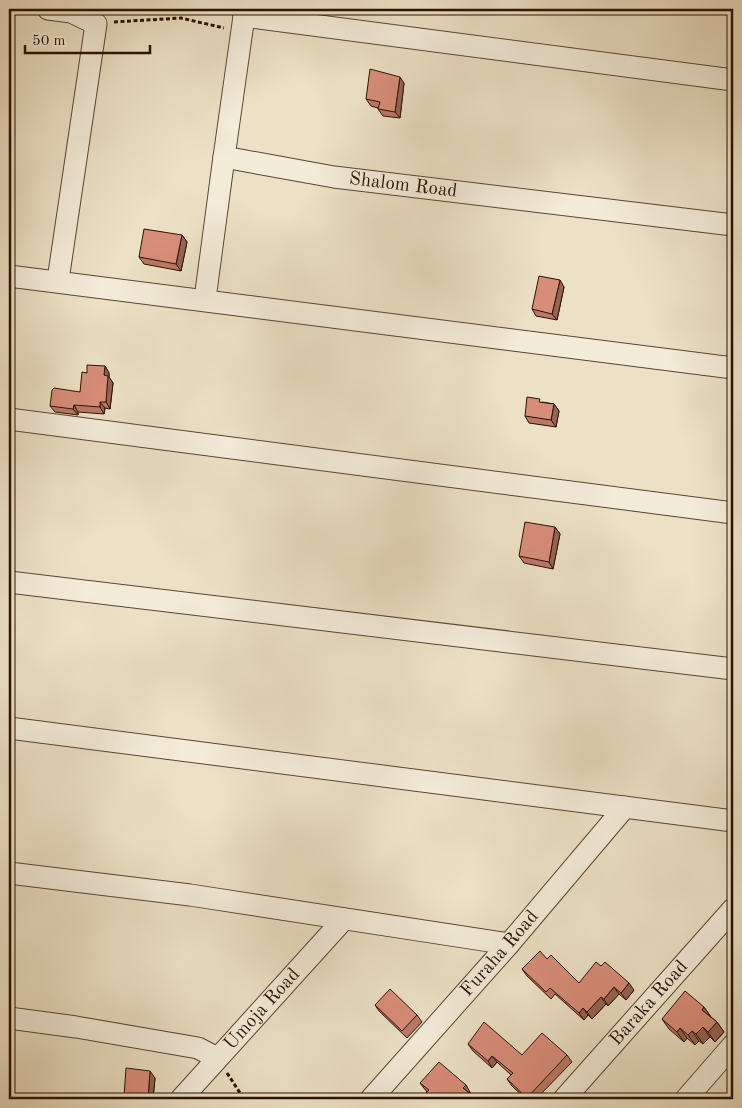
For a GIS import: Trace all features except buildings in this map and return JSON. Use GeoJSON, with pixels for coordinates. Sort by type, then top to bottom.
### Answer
{"type":"FeatureCollection","features":[{"type":"Feature","properties":{"kind":"street"},"geometry":{"type":"LineString","coordinates":[[48,9],[71,12],[96,24],[58,280]]}},
{"type":"Feature","properties":{"kind":"street"},"geometry":{"type":"LineString","coordinates":[[205,299],[244,19],[733,80]]}},
{"type":"Feature","properties":{"kind":"street","name":"Shalom Road"},"geometry":{"type":"LineString","coordinates":[[224,157],[334,177],[733,225]]}},
{"type":"Feature","properties":{"kind":"street"},"geometry":{"type":"LineString","coordinates":[[9,276],[58,280],[733,368]]}},
{"type":"Feature","properties":{"kind":"street"},"geometry":{"type":"LineString","coordinates":[[9,419],[733,514]]}},
{"type":"Feature","properties":{"kind":"street"},"geometry":{"type":"LineString","coordinates":[[9,582],[733,669]]}},
{"type":"Feature","properties":{"kind":"street"},"geometry":{"type":"LineString","coordinates":[[9,728],[733,821]]}},
{"type":"Feature","properties":{"kind":"street","name":"Furaha Road"},"geometry":{"type":"LineString","coordinates":[[371,1099],[509,944],[626,807]]}},
{"type":"Feature","properties":{"kind":"street"},"geometry":{"type":"LineString","coordinates":[[9,873],[190,895],[509,944]]}},
{"type":"Feature","properties":{"kind":"street","name":"Baraka Road"},"geometry":{"type":"LineString","coordinates":[[564,1099],[733,910]]}},
{"type":"Feature","properties":{"kind":"street","name":"Umoja Road"},"geometry":{"type":"LineString","coordinates":[[182,1099],[344,919]]}},
{"type":"Feature","properties":{"kind":"street"},"geometry":{"type":"LineString","coordinates":[[9,1018],[76,1027],[198,1048],[217,1058]]}},
{"type":"Feature","properties":{"kind":"street"},"geometry":{"type":"LineString","coordinates":[[686,1099],[733,1045]]}},
{"type":"Feature","properties":{"kind":"path"},"geometry":{"type":"LineString","coordinates":[[96,24],[181,18],[244,19]]}},
{"type":"Feature","properties":{"kind":"path"},"geometry":{"type":"LineString","coordinates":[[217,1058],[244,1099]]}}]}
